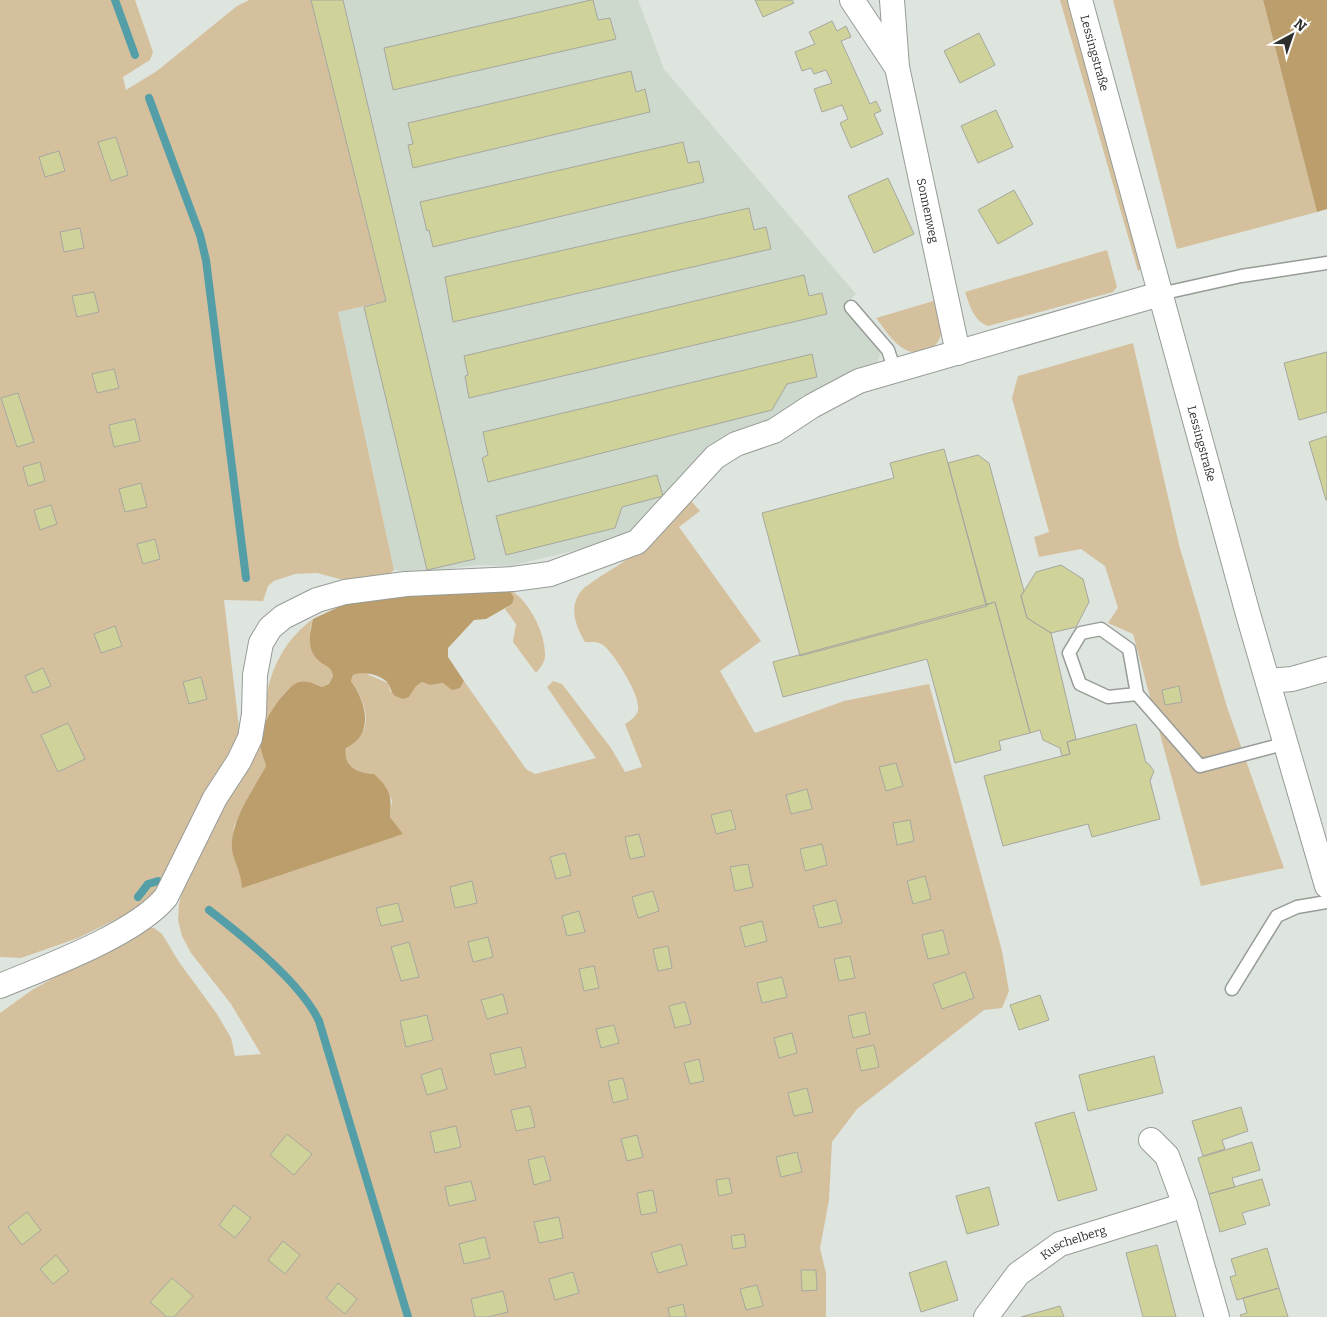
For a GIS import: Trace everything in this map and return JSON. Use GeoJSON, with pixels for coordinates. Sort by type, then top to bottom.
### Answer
{"type":"FeatureCollection","features":[{"type":"Feature","properties":{"kind":"street","name":"Sonnenweg"},"geometry":{"type":"LineString","coordinates":[[852,0],[897,67]]}},
{"type":"Feature","properties":{"kind":"street","name":"Sonnenweg"},"geometry":{"type":"LineString","coordinates":[[892,0],[897,67],[958,353]]}},
{"type":"Feature","properties":{"kind":"street","name":"Lessingstraße"},"geometry":{"type":"LineString","coordinates":[[1080,0],[1160,294],[1327,886]]}},
{"type":"Feature","properties":{"kind":"street"},"geometry":{"type":"LineString","coordinates":[[0,986],[62,960],[140,921],[157,909],[166,897],[215,798],[239,761],[250,738],[254,714],[255,675],[261,642],[270,628],[284,616],[317,600],[346,592],[406,584],[513,579],[550,574],[637,542],[715,457],[736,444],[774,431],[845,388],[895,371],[1160,294]]}},
{"type":"Feature","properties":{"kind":"street"},"geometry":{"type":"LineString","coordinates":[[1269,681],[1292,679],[1327,669]]}},
{"type":"Feature","properties":{"kind":"street"},"geometry":{"type":"LineString","coordinates":[[1150,1140],[1166,1156],[1185,1205],[1217,1317]]}},
{"type":"Feature","properties":{"kind":"street","name":"Kuschelberg"},"geometry":{"type":"LineString","coordinates":[[986,1317],[1018,1274],[1060,1244],[1185,1205]]}},
{"type":"Feature","properties":{"kind":"lane"},"geometry":{"type":"LineString","coordinates":[[1160,294],[1241,276],[1327,263]]}},
{"type":"Feature","properties":{"kind":"lane"},"geometry":{"type":"LineString","coordinates":[[851,307],[888,350],[895,371]]}},
{"type":"Feature","properties":{"kind":"lane"},"geometry":{"type":"LineString","coordinates":[[1137,694],[1108,697],[1080,684],[1069,653],[1081,633],[1101,629],[1129,649],[1137,694],[1200,766],[1287,744]]}},
{"type":"Feature","properties":{"kind":"lane"},"geometry":{"type":"LineString","coordinates":[[1232,989],[1277,916],[1297,907],[1327,902]]}},
{"type":"Feature","properties":{"kind":"shaded area"},"geometry":{"type":"Polygon","coordinates":[[[0,0],[135,0],[153,52],[150,60],[123,77],[126,90],[157,71],[237,6],[249,0],[311,0],[386,301],[338,312],[394,570],[388,575],[368,579],[340,579],[317,573],[295,574],[274,581],[268,586],[263,601],[224,600],[240,736],[160,888],[137,909],[78,938],[21,958],[0,957],[0,0]]]}},
{"type":"Feature","properties":{"kind":"shaded area"},"geometry":{"type":"Polygon","coordinates":[[[311,0],[638,0],[664,69],[856,294],[844,305],[847,313],[877,346],[880,355],[877,363],[665,501],[623,539],[510,566],[478,565],[418,573],[394,570],[338,312],[386,301],[311,0]]]}},
{"type":"Feature","properties":{"kind":"shaded area"},"geometry":{"type":"Polygon","coordinates":[[[1060,0],[1074,0],[1143,267],[1138,271],[1060,0]]]}},
{"type":"Feature","properties":{"kind":"shaded area"},"geometry":{"type":"Polygon","coordinates":[[[1113,0],[1263,0],[1317,212],[1177,249],[1113,0]]]}},
{"type":"Feature","properties":{"kind":"shaded area"},"geometry":{"type":"Polygon","coordinates":[[[1263,0],[1327,0],[1327,209],[1317,212],[1263,0]]]}},
{"type":"Feature","properties":{"kind":"shaded area"},"geometry":{"type":"Polygon","coordinates":[[[1107,250],[1117,287],[1113,292],[988,326],[975,316],[965,292],[1107,250]]]}},
{"type":"Feature","properties":{"kind":"shaded area"},"geometry":{"type":"Polygon","coordinates":[[[937,300],[942,330],[939,340],[935,345],[925,351],[913,352],[901,347],[876,318],[937,300]]]}},
{"type":"Feature","properties":{"kind":"shaded area"},"geometry":{"type":"Polygon","coordinates":[[[1133,343],[1179,545],[1227,707],[1284,868],[1201,886],[1133,634],[1108,623],[1118,608],[1105,566],[1081,549],[1039,557],[1034,537],[1049,532],[1012,398],[1018,376],[1133,343]]]}},
{"type":"Feature","properties":{"kind":"shaded area"},"geometry":{"type":"Polygon","coordinates":[[[692,502],[700,511],[679,527],[761,641],[720,671],[755,733],[844,701],[929,684],[1002,951],[1009,991],[1002,1008],[984,1010],[857,1109],[832,1142],[829,1200],[820,1248],[826,1273],[826,1317],[0,1317],[0,1013],[32,990],[146,927],[154,928],[162,934],[179,962],[217,1014],[231,1038],[235,1056],[261,1054],[231,1004],[191,953],[182,936],[178,920],[183,888],[224,797],[260,740],[266,766],[234,826],[232,850],[241,873],[402,834],[390,817],[392,800],[374,774],[363,774],[354,770],[348,763],[345,754],[348,746],[363,732],[366,723],[363,704],[351,681],[353,675],[362,672],[388,683],[390,691],[409,697],[416,685],[422,682],[430,685],[443,683],[460,688],[464,681],[526,769],[535,774],[596,758],[547,687],[553,681],[562,684],[611,748],[625,772],[642,767],[625,724],[633,718],[638,710],[638,704],[631,685],[620,665],[603,645],[585,642],[578,628],[574,607],[579,594],[584,588],[642,549],[692,502]]]}},
{"type":"Feature","properties":{"kind":"shaded area"},"geometry":{"type":"Polygon","coordinates":[[[509,589],[523,600],[539,627],[545,647],[545,658],[536,673],[513,642],[516,624],[505,609],[512,604],[509,589]]]}},
{"type":"Feature","properties":{"kind":"shaded area"},"geometry":{"type":"Polygon","coordinates":[[[509,589],[514,598],[512,604],[486,619],[474,620],[448,648],[448,657],[464,681],[460,688],[452,690],[443,683],[430,685],[422,682],[416,686],[409,697],[403,699],[395,696],[387,682],[380,677],[366,673],[353,675],[351,681],[361,698],[365,717],[361,735],[346,748],[347,760],[352,768],[368,774],[374,774],[384,784],[389,793],[391,803],[390,817],[403,834],[242,888],[232,850],[232,839],[243,806],[266,766],[260,742],[264,725],[274,707],[293,685],[305,682],[322,687],[329,684],[333,676],[330,668],[318,660],[311,649],[310,632],[313,619],[347,603],[407,593],[509,589]]]}},
{"type":"Feature","properties":{"kind":"shaded area"},"geometry":{"type":"Polygon","coordinates":[[[313,619],[310,630],[323,664],[330,667],[333,676],[329,684],[322,687],[311,683],[294,685],[281,697],[265,721],[267,692],[276,664],[291,639],[313,619]]]}},
{"type":"Feature","properties":{"kind":"building"},"geometry":{"type":"Polygon","coordinates":[[[311,0],[343,0],[475,559],[427,570],[364,307],[386,301],[311,0]]]}},
{"type":"Feature","properties":{"kind":"building"},"geometry":{"type":"Polygon","coordinates":[[[593,0],[598,20],[610,18],[616,39],[393,90],[384,48],[593,0]]]}},
{"type":"Feature","properties":{"kind":"building"},"geometry":{"type":"Polygon","coordinates":[[[755,0],[792,0],[794,3],[763,17],[755,0]]]}},
{"type":"Feature","properties":{"kind":"building"},"geometry":{"type":"Polygon","coordinates":[[[832,21],[837,31],[846,26],[851,37],[841,41],[870,104],[876,101],[881,111],[874,114],[883,134],[851,148],[840,123],[848,119],[842,105],[822,112],[814,89],[832,83],[826,70],[814,74],[811,68],[802,71],[795,52],[815,44],[809,32],[832,21]]]}},
{"type":"Feature","properties":{"kind":"building"},"geometry":{"type":"Polygon","coordinates":[[[979,33],[995,65],[960,83],[944,51],[979,33]]]}},
{"type":"Feature","properties":{"kind":"building"},"geometry":{"type":"Polygon","coordinates":[[[631,71],[636,92],[645,89],[650,112],[413,168],[408,145],[413,144],[408,123],[631,71]]]}},
{"type":"Feature","properties":{"kind":"building"},"geometry":{"type":"Polygon","coordinates":[[[996,110],[1013,147],[978,163],[961,126],[996,110]]]}},
{"type":"Feature","properties":{"kind":"building"},"geometry":{"type":"Polygon","coordinates":[[[116,137],[128,175],[111,181],[98,142],[116,137]]]}},
{"type":"Feature","properties":{"kind":"building"},"geometry":{"type":"Polygon","coordinates":[[[683,142],[688,163],[699,161],[704,182],[433,247],[420,202],[683,142]]]}},
{"type":"Feature","properties":{"kind":"building"},"geometry":{"type":"Polygon","coordinates":[[[59,151],[65,171],[45,177],[39,157],[59,151]]]}},
{"type":"Feature","properties":{"kind":"building"},"geometry":{"type":"Polygon","coordinates":[[[888,178],[914,234],[874,253],[848,196],[888,178]]]}},
{"type":"Feature","properties":{"kind":"building"},"geometry":{"type":"Polygon","coordinates":[[[1014,190],[1033,224],[998,244],[978,210],[1014,190]]]}},
{"type":"Feature","properties":{"kind":"building"},"geometry":{"type":"Polygon","coordinates":[[[749,208],[754,230],[766,227],[771,249],[453,322],[445,277],[749,208]]]}},
{"type":"Feature","properties":{"kind":"building"},"geometry":{"type":"Polygon","coordinates":[[[80,228],[84,248],[64,252],[60,232],[80,228]]]}},
{"type":"Feature","properties":{"kind":"building"},"geometry":{"type":"Polygon","coordinates":[[[804,275],[809,296],[822,293],[827,314],[469,398],[465,376],[468,375],[464,356],[804,275]]]}},
{"type":"Feature","properties":{"kind":"building"},"geometry":{"type":"Polygon","coordinates":[[[94,292],[99,312],[77,317],[72,296],[94,292]]]}},
{"type":"Feature","properties":{"kind":"building"},"geometry":{"type":"Polygon","coordinates":[[[1327,352],[1327,412],[1299,420],[1284,363],[1327,352]]]}},
{"type":"Feature","properties":{"kind":"building"},"geometry":{"type":"Polygon","coordinates":[[[812,354],[817,377],[787,384],[772,410],[488,482],[482,458],[488,455],[483,432],[812,354]]]}},
{"type":"Feature","properties":{"kind":"building"},"geometry":{"type":"Polygon","coordinates":[[[114,369],[119,388],[97,393],[92,374],[114,369]]]}},
{"type":"Feature","properties":{"kind":"building"},"geometry":{"type":"Polygon","coordinates":[[[18,393],[34,442],[17,447],[1,398],[18,393]]]}},
{"type":"Feature","properties":{"kind":"building"},"geometry":{"type":"Polygon","coordinates":[[[135,419],[140,441],[114,447],[109,425],[135,419]]]}},
{"type":"Feature","properties":{"kind":"building"},"geometry":{"type":"Polygon","coordinates":[[[1327,436],[1327,500],[1326,500],[1309,442],[1327,436]]]}},
{"type":"Feature","properties":{"kind":"building"},"geometry":{"type":"Polygon","coordinates":[[[944,449],[987,606],[800,656],[762,513],[894,478],[890,463],[944,449]]]}},
{"type":"Feature","properties":{"kind":"building"},"geometry":{"type":"Polygon","coordinates":[[[978,455],[989,463],[1024,591],[1021,596],[1027,618],[1051,633],[1076,739],[1067,742],[1070,754],[1062,756],[1060,748],[1043,740],[1040,730],[1030,733],[995,602],[986,605],[948,463],[978,455]]]}},
{"type":"Feature","properties":{"kind":"building"},"geometry":{"type":"Polygon","coordinates":[[[40,462],[45,481],[28,486],[23,467],[40,462]]]}},
{"type":"Feature","properties":{"kind":"building"},"geometry":{"type":"Polygon","coordinates":[[[657,475],[663,496],[622,507],[615,528],[506,555],[496,516],[657,475]]]}},
{"type":"Feature","properties":{"kind":"building"},"geometry":{"type":"Polygon","coordinates":[[[141,483],[147,507],[125,512],[119,489],[141,483]]]}},
{"type":"Feature","properties":{"kind":"building"},"geometry":{"type":"Polygon","coordinates":[[[51,505],[57,524],[40,530],[34,510],[51,505]]]}},
{"type":"Feature","properties":{"kind":"building"},"geometry":{"type":"Polygon","coordinates":[[[155,539],[160,559],[143,564],[137,544],[155,539]]]}},
{"type":"Feature","properties":{"kind":"building"},"geometry":{"type":"Polygon","coordinates":[[[1061,565],[1083,579],[1089,602],[1076,627],[1051,633],[1027,618],[1021,596],[1036,572],[1061,565]]]}},
{"type":"Feature","properties":{"kind":"building"},"geometry":{"type":"Polygon","coordinates":[[[995,602],[1030,733],[999,741],[1001,750],[955,763],[927,659],[783,697],[773,662],[995,602]]]}},
{"type":"Feature","properties":{"kind":"building"},"geometry":{"type":"Polygon","coordinates":[[[115,626],[122,646],[101,653],[94,634],[115,626]]]}},
{"type":"Feature","properties":{"kind":"building"},"geometry":{"type":"Polygon","coordinates":[[[43,668],[51,686],[33,693],[25,676],[43,668]]]}},
{"type":"Feature","properties":{"kind":"building"},"geometry":{"type":"Polygon","coordinates":[[[201,677],[207,699],[189,704],[183,682],[201,677]]]}},
{"type":"Feature","properties":{"kind":"building"},"geometry":{"type":"Polygon","coordinates":[[[1179,686],[1182,702],[1165,705],[1162,690],[1179,686]]]}},
{"type":"Feature","properties":{"kind":"building"},"geometry":{"type":"Polygon","coordinates":[[[68,723],[85,759],[58,772],[41,735],[68,723]]]}},
{"type":"Feature","properties":{"kind":"building"},"geometry":{"type":"Polygon","coordinates":[[[1136,724],[1146,763],[1154,771],[1150,781],[1160,819],[1092,837],[1088,824],[1003,846],[984,776],[1070,754],[1067,742],[1136,724]]]}},
{"type":"Feature","properties":{"kind":"building"},"geometry":{"type":"Polygon","coordinates":[[[896,763],[903,786],[886,791],[879,767],[896,763]]]}},
{"type":"Feature","properties":{"kind":"building"},"geometry":{"type":"Polygon","coordinates":[[[807,789],[812,809],[791,814],[786,795],[807,789]]]}},
{"type":"Feature","properties":{"kind":"building"},"geometry":{"type":"Polygon","coordinates":[[[731,810],[736,829],[716,834],[711,815],[731,810]]]}},
{"type":"Feature","properties":{"kind":"building"},"geometry":{"type":"Polygon","coordinates":[[[910,820],[914,841],[897,845],[893,823],[910,820]]]}},
{"type":"Feature","properties":{"kind":"building"},"geometry":{"type":"Polygon","coordinates":[[[639,834],[645,856],[630,859],[625,837],[639,834]]]}},
{"type":"Feature","properties":{"kind":"building"},"geometry":{"type":"Polygon","coordinates":[[[822,844],[827,865],[805,871],[800,849],[822,844]]]}},
{"type":"Feature","properties":{"kind":"building"},"geometry":{"type":"Polygon","coordinates":[[[565,853],[571,875],[556,879],[550,857],[565,853]]]}},
{"type":"Feature","properties":{"kind":"building"},"geometry":{"type":"Polygon","coordinates":[[[748,864],[753,887],[735,891],[730,867],[748,864]]]}},
{"type":"Feature","properties":{"kind":"building"},"geometry":{"type":"Polygon","coordinates":[[[925,876],[931,899],[913,904],[907,881],[925,876]]]}},
{"type":"Feature","properties":{"kind":"building"},"geometry":{"type":"Polygon","coordinates":[[[472,881],[477,903],[455,908],[450,887],[472,881]]]}},
{"type":"Feature","properties":{"kind":"building"},"geometry":{"type":"Polygon","coordinates":[[[653,891],[659,911],[638,918],[632,897],[653,891]]]}},
{"type":"Feature","properties":{"kind":"building"},"geometry":{"type":"Polygon","coordinates":[[[836,900],[842,923],[819,928],[813,906],[836,900]]]}},
{"type":"Feature","properties":{"kind":"building"},"geometry":{"type":"Polygon","coordinates":[[[398,903],[403,921],[381,926],[376,908],[398,903]]]}},
{"type":"Feature","properties":{"kind":"building"},"geometry":{"type":"Polygon","coordinates":[[[579,911],[585,932],[567,936],[562,916],[579,911]]]}},
{"type":"Feature","properties":{"kind":"building"},"geometry":{"type":"Polygon","coordinates":[[[762,921],[767,941],[745,947],[740,927],[762,921]]]}},
{"type":"Feature","properties":{"kind":"building"},"geometry":{"type":"Polygon","coordinates":[[[943,930],[949,954],[928,959],[922,935],[943,930]]]}},
{"type":"Feature","properties":{"kind":"building"},"geometry":{"type":"Polygon","coordinates":[[[488,937],[493,957],[473,962],[468,942],[488,937]]]}},
{"type":"Feature","properties":{"kind":"building"},"geometry":{"type":"Polygon","coordinates":[[[409,942],[419,977],[401,981],[391,947],[409,942]]]}},
{"type":"Feature","properties":{"kind":"building"},"geometry":{"type":"Polygon","coordinates":[[[668,946],[672,968],[658,971],[653,949],[668,946]]]}},
{"type":"Feature","properties":{"kind":"building"},"geometry":{"type":"Polygon","coordinates":[[[850,956],[855,978],[839,981],[834,959],[850,956]]]}},
{"type":"Feature","properties":{"kind":"building"},"geometry":{"type":"Polygon","coordinates":[[[594,966],[599,988],[584,991],[579,969],[594,966]]]}},
{"type":"Feature","properties":{"kind":"building"},"geometry":{"type":"Polygon","coordinates":[[[965,972],[974,998],[942,1009],[933,984],[965,972]]]}},
{"type":"Feature","properties":{"kind":"building"},"geometry":{"type":"Polygon","coordinates":[[[782,977],[787,997],[762,1003],[757,983],[782,977]]]}},
{"type":"Feature","properties":{"kind":"building"},"geometry":{"type":"Polygon","coordinates":[[[503,994],[508,1013],[487,1019],[481,1000],[503,994]]]}},
{"type":"Feature","properties":{"kind":"building"},"geometry":{"type":"Polygon","coordinates":[[[1040,995],[1049,1020],[1019,1030],[1010,1005],[1040,995]]]}},
{"type":"Feature","properties":{"kind":"building"},"geometry":{"type":"Polygon","coordinates":[[[685,1002],[691,1024],[675,1028],[669,1006],[685,1002]]]}},
{"type":"Feature","properties":{"kind":"building"},"geometry":{"type":"Polygon","coordinates":[[[865,1012],[870,1034],[853,1038],[848,1016],[865,1012]]]}},
{"type":"Feature","properties":{"kind":"building"},"geometry":{"type":"Polygon","coordinates":[[[427,1015],[433,1040],[406,1047],[400,1021],[427,1015]]]}},
{"type":"Feature","properties":{"kind":"building"},"geometry":{"type":"Polygon","coordinates":[[[614,1025],[619,1043],[601,1048],[596,1029],[614,1025]]]}},
{"type":"Feature","properties":{"kind":"building"},"geometry":{"type":"Polygon","coordinates":[[[792,1033],[797,1053],[779,1058],[774,1038],[792,1033]]]}},
{"type":"Feature","properties":{"kind":"building"},"geometry":{"type":"Polygon","coordinates":[[[874,1045],[879,1067],[861,1071],[856,1049],[874,1045]]]}},
{"type":"Feature","properties":{"kind":"building"},"geometry":{"type":"Polygon","coordinates":[[[521,1047],[526,1067],[495,1075],[490,1054],[521,1047]]]}},
{"type":"Feature","properties":{"kind":"building"},"geometry":{"type":"Polygon","coordinates":[[[1154,1056],[1163,1093],[1088,1111],[1079,1075],[1154,1056]]]}},
{"type":"Feature","properties":{"kind":"building"},"geometry":{"type":"Polygon","coordinates":[[[699,1059],[704,1081],[690,1084],[684,1063],[699,1059]]]}},
{"type":"Feature","properties":{"kind":"building"},"geometry":{"type":"Polygon","coordinates":[[[441,1068],[447,1089],[427,1095],[421,1075],[441,1068]]]}},
{"type":"Feature","properties":{"kind":"building"},"geometry":{"type":"Polygon","coordinates":[[[623,1078],[628,1099],[613,1103],[608,1081],[623,1078]]]}},
{"type":"Feature","properties":{"kind":"building"},"geometry":{"type":"Polygon","coordinates":[[[807,1088],[813,1112],[794,1116],[788,1093],[807,1088]]]}},
{"type":"Feature","properties":{"kind":"building"},"geometry":{"type":"Polygon","coordinates":[[[530,1106],[535,1127],[516,1131],[511,1110],[530,1106]]]}},
{"type":"Feature","properties":{"kind":"building"},"geometry":{"type":"Polygon","coordinates":[[[1241,1107],[1248,1131],[1222,1140],[1225,1149],[1203,1156],[1192,1121],[1241,1107]]]}},
{"type":"Feature","properties":{"kind":"building"},"geometry":{"type":"Polygon","coordinates":[[[1074,1112],[1097,1190],[1058,1201],[1035,1123],[1074,1112]]]}},
{"type":"Feature","properties":{"kind":"building"},"geometry":{"type":"Polygon","coordinates":[[[456,1126],[461,1147],[435,1153],[430,1132],[456,1126]]]}},
{"type":"Feature","properties":{"kind":"building"},"geometry":{"type":"Polygon","coordinates":[[[287,1134],[312,1154],[294,1175],[270,1155],[287,1134]]]}},
{"type":"Feature","properties":{"kind":"building"},"geometry":{"type":"Polygon","coordinates":[[[637,1135],[643,1157],[627,1161],[621,1139],[637,1135]]]}},
{"type":"Feature","properties":{"kind":"building"},"geometry":{"type":"Polygon","coordinates":[[[1252,1142],[1260,1170],[1232,1178],[1235,1187],[1209,1194],[1198,1158],[1252,1142]]]}},
{"type":"Feature","properties":{"kind":"building"},"geometry":{"type":"Polygon","coordinates":[[[797,1152],[802,1172],[781,1177],[776,1157],[797,1152]]]}},
{"type":"Feature","properties":{"kind":"building"},"geometry":{"type":"Polygon","coordinates":[[[544,1156],[551,1180],[534,1185],[528,1160],[544,1156]]]}},
{"type":"Feature","properties":{"kind":"building"},"geometry":{"type":"Polygon","coordinates":[[[729,1178],[732,1193],[719,1196],[716,1180],[729,1178]]]}},
{"type":"Feature","properties":{"kind":"building"},"geometry":{"type":"Polygon","coordinates":[[[1262,1179],[1270,1205],[1242,1213],[1246,1224],[1220,1232],[1209,1194],[1262,1179]]]}},
{"type":"Feature","properties":{"kind":"building"},"geometry":{"type":"Polygon","coordinates":[[[471,1181],[476,1200],[449,1206],[445,1187],[471,1181]]]}},
{"type":"Feature","properties":{"kind":"building"},"geometry":{"type":"Polygon","coordinates":[[[989,1187],[999,1225],[967,1234],[956,1196],[989,1187]]]}},
{"type":"Feature","properties":{"kind":"building"},"geometry":{"type":"Polygon","coordinates":[[[653,1190],[657,1212],[641,1215],[637,1193],[653,1190]]]}},
{"type":"Feature","properties":{"kind":"building"},"geometry":{"type":"Polygon","coordinates":[[[234,1205],[251,1218],[235,1238],[219,1225],[234,1205]]]}},
{"type":"Feature","properties":{"kind":"building"},"geometry":{"type":"Polygon","coordinates":[[[27,1212],[41,1230],[22,1245],[8,1227],[27,1212]]]}},
{"type":"Feature","properties":{"kind":"building"},"geometry":{"type":"Polygon","coordinates":[[[559,1217],[563,1238],[539,1243],[534,1222],[559,1217]]]}},
{"type":"Feature","properties":{"kind":"building"},"geometry":{"type":"Polygon","coordinates":[[[744,1234],[746,1247],[733,1249],[731,1236],[744,1234]]]}},
{"type":"Feature","properties":{"kind":"building"},"geometry":{"type":"Polygon","coordinates":[[[485,1237],[490,1258],[464,1264],[459,1244],[485,1237]]]}},
{"type":"Feature","properties":{"kind":"building"},"geometry":{"type":"Polygon","coordinates":[[[283,1241],[300,1255],[285,1274],[268,1260],[283,1241]]]}},
{"type":"Feature","properties":{"kind":"building"},"geometry":{"type":"Polygon","coordinates":[[[681,1244],[687,1265],[658,1273],[651,1253],[681,1244]]]}},
{"type":"Feature","properties":{"kind":"building"},"geometry":{"type":"Polygon","coordinates":[[[1157,1245],[1176,1317],[1143,1317],[1126,1253],[1157,1245]]]}},
{"type":"Feature","properties":{"kind":"building"},"geometry":{"type":"Polygon","coordinates":[[[1267,1248],[1279,1288],[1237,1300],[1230,1277],[1236,1275],[1231,1259],[1267,1248]]]}},
{"type":"Feature","properties":{"kind":"building"},"geometry":{"type":"Polygon","coordinates":[[[56,1255],[69,1271],[53,1284],[40,1269],[56,1255]]]}},
{"type":"Feature","properties":{"kind":"building"},"geometry":{"type":"Polygon","coordinates":[[[946,1261],[958,1300],[921,1312],[909,1273],[946,1261]]]}},
{"type":"Feature","properties":{"kind":"building"},"geometry":{"type":"Polygon","coordinates":[[[801,1270],[816,1270],[817,1290],[802,1291],[801,1270]]]}},
{"type":"Feature","properties":{"kind":"building"},"geometry":{"type":"Polygon","coordinates":[[[573,1272],[579,1293],[555,1300],[549,1279],[573,1272]]]}},
{"type":"Feature","properties":{"kind":"building"},"geometry":{"type":"Polygon","coordinates":[[[172,1278],[193,1296],[174,1317],[167,1317],[150,1302],[172,1278]]]}},
{"type":"Feature","properties":{"kind":"building"},"geometry":{"type":"Polygon","coordinates":[[[338,1283],[357,1299],[345,1314],[326,1298],[338,1283]]]}},
{"type":"Feature","properties":{"kind":"building"},"geometry":{"type":"Polygon","coordinates":[[[757,1285],[763,1306],[746,1310],[740,1289],[757,1285]]]}},
{"type":"Feature","properties":{"kind":"building"},"geometry":{"type":"Polygon","coordinates":[[[1279,1288],[1288,1317],[1241,1317],[1240,1315],[1247,1313],[1243,1298],[1279,1288]]]}},
{"type":"Feature","properties":{"kind":"building"},"geometry":{"type":"Polygon","coordinates":[[[503,1291],[508,1312],[488,1317],[475,1317],[471,1299],[503,1291]]]}},
{"type":"Feature","properties":{"kind":"building"},"geometry":{"type":"Polygon","coordinates":[[[683,1304],[686,1317],[670,1317],[668,1308],[683,1304]]]}},
{"type":"Feature","properties":{"kind":"building"},"geometry":{"type":"Polygon","coordinates":[[[1060,1306],[1064,1317],[1021,1317],[1060,1306]]]}},
{"type":"Feature","properties":{"kind":"waterway"},"geometry":{"type":"LineString","coordinates":[[115,0],[135,55]]}},
{"type":"Feature","properties":{"kind":"waterway"},"geometry":{"type":"LineString","coordinates":[[149,98],[200,235],[206,260],[246,578]]}},
{"type":"Feature","properties":{"kind":"waterway"},"geometry":{"type":"LineString","coordinates":[[138,897],[148,884],[158,881]]}},
{"type":"Feature","properties":{"kind":"waterway"},"geometry":{"type":"LineString","coordinates":[[209,910],[238,933],[285,976],[299,991],[319,1021],[408,1317]]}}]}
